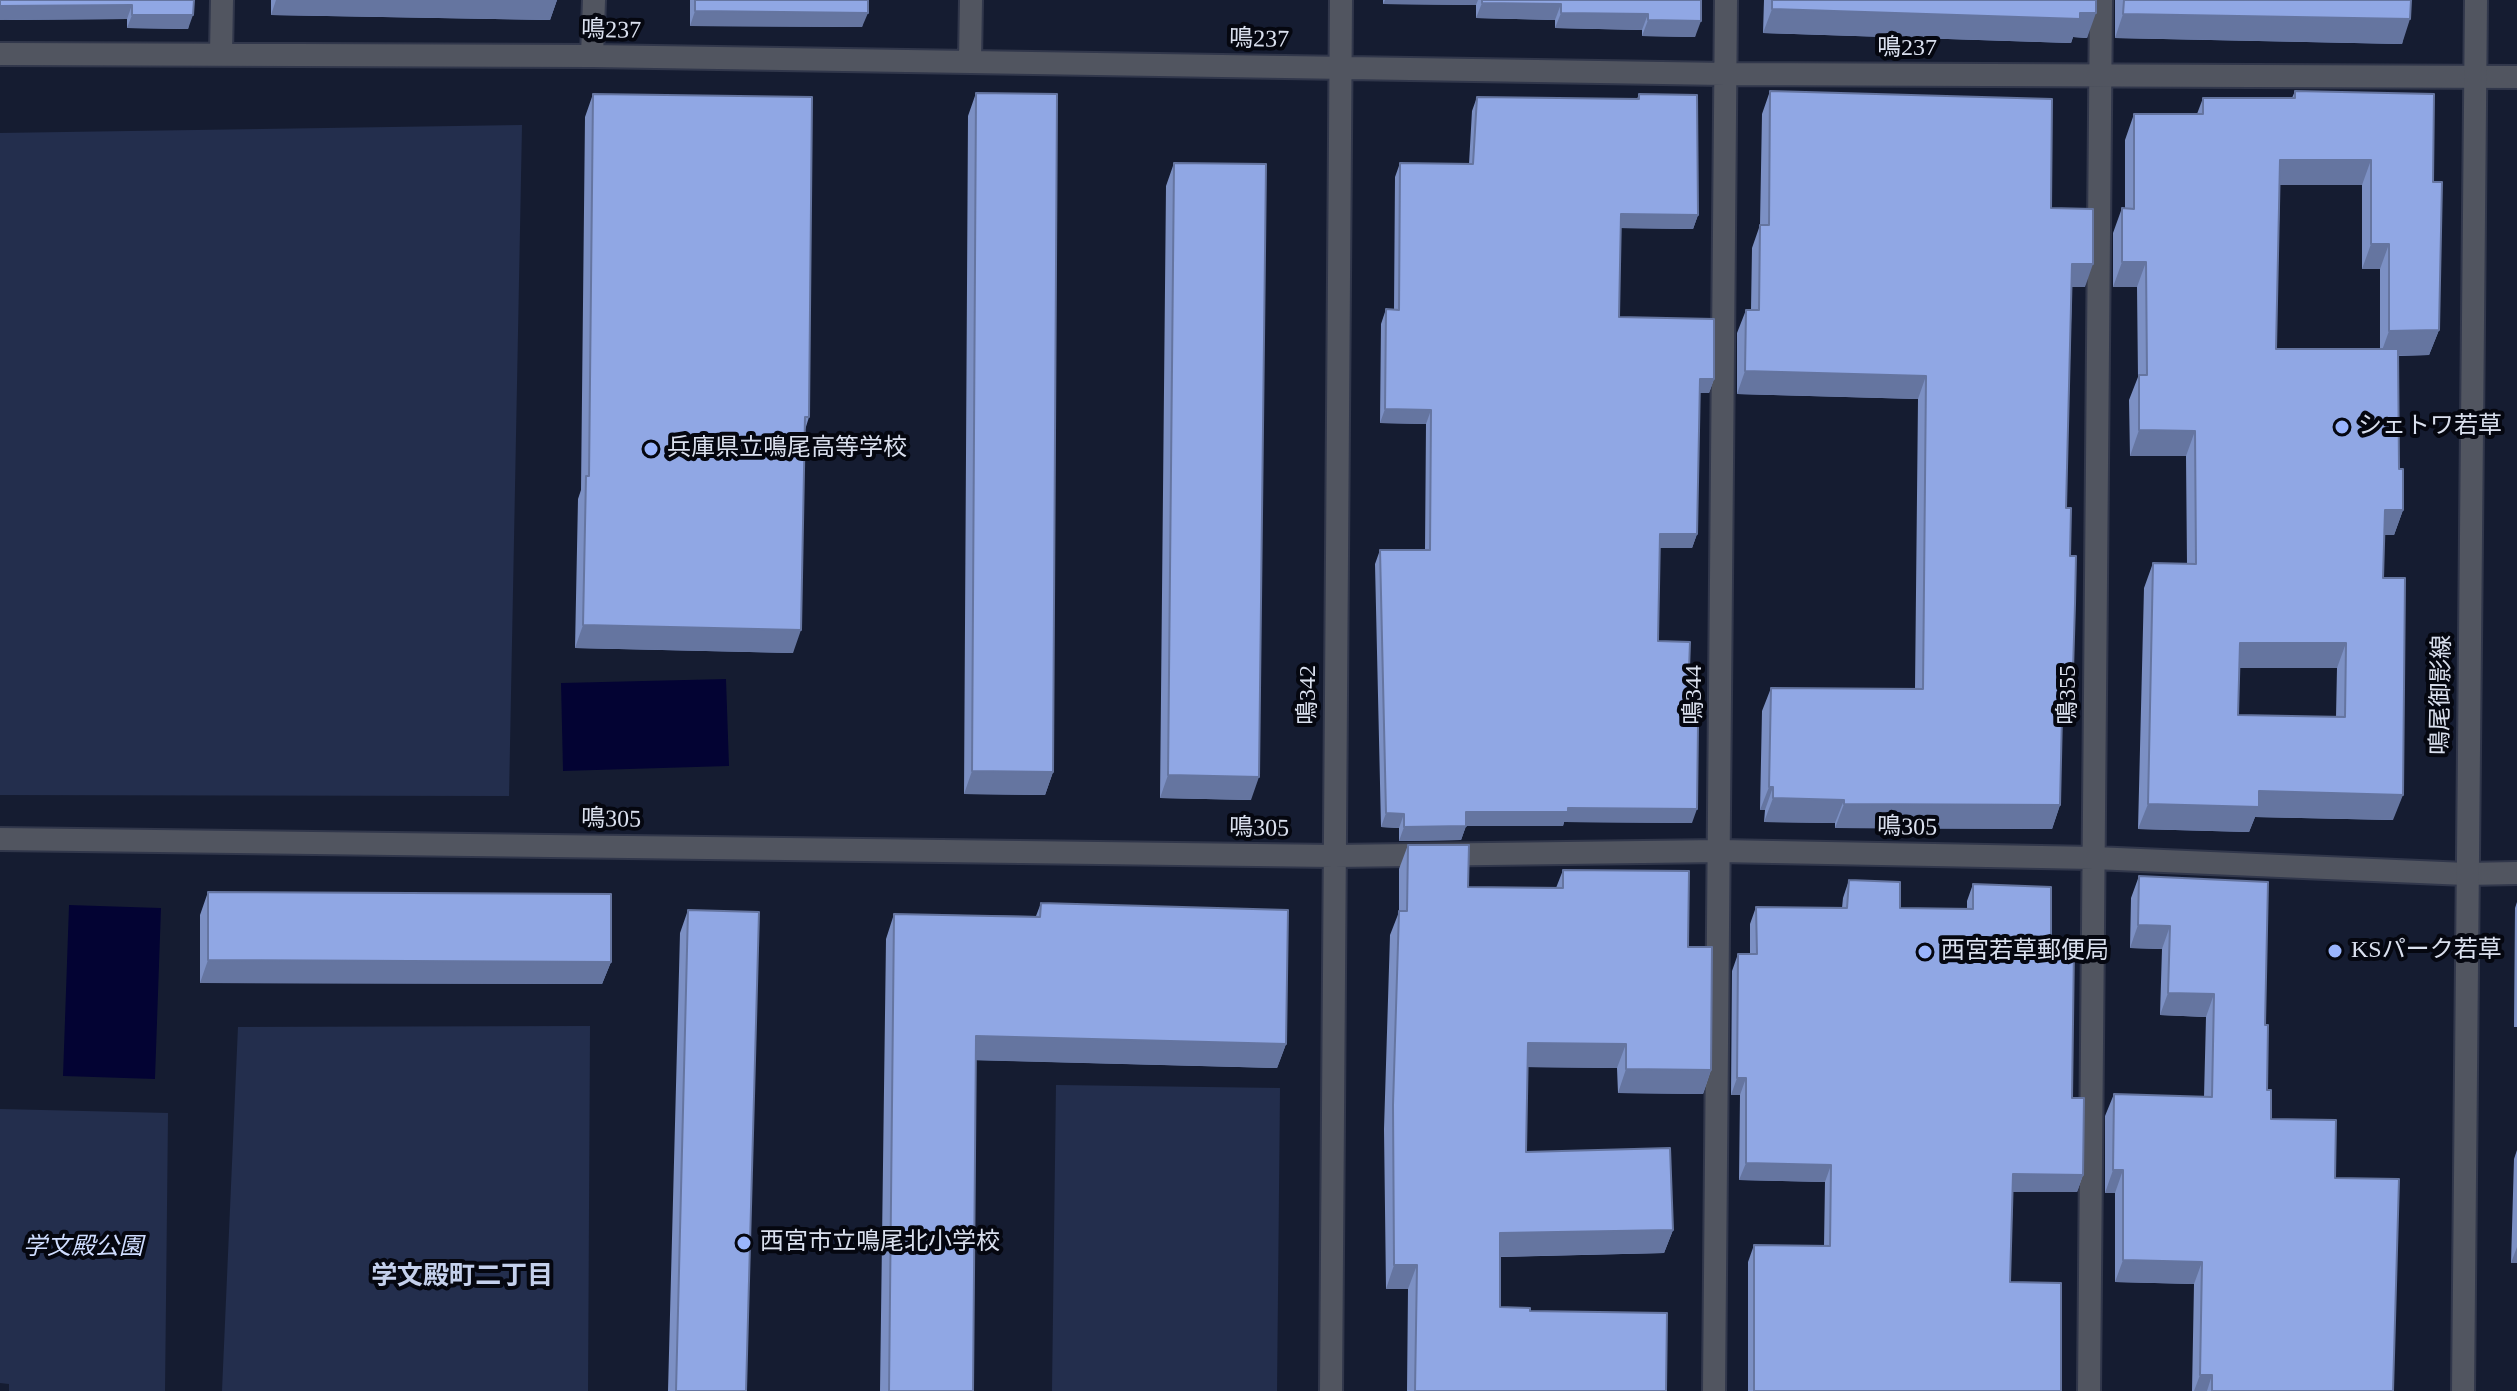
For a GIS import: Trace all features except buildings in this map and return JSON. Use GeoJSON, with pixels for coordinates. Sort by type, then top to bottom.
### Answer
{"type":"FeatureCollection","features":[{"type":"Feature","properties":{"kind":"street"},"geometry":{"type":"LineString","coordinates":[[221,54],[222,0]]}},
{"type":"Feature","properties":{"kind":"street"},"geometry":{"type":"LineString","coordinates":[[592,56],[594,0]]}},
{"type":"Feature","properties":{"kind":"street"},"geometry":{"type":"LineString","coordinates":[[970,61],[971,0]]}},
{"type":"Feature","properties":{"kind":"street","name":"鳴342"},"geometry":{"type":"LineString","coordinates":[[1331,1391],[1341,0]]}},
{"type":"Feature","properties":{"kind":"street","name":"鳴344"},"geometry":{"type":"LineString","coordinates":[[1714,1391],[1726,0]]}},
{"type":"Feature","properties":{"kind":"street","name":"鳴355"},"geometry":{"type":"LineString","coordinates":[[2089,1391],[2101,0]]}},
{"type":"Feature","properties":{"kind":"street","name":"鳴尾御影線"},"geometry":{"type":"LineString","coordinates":[[2463,1391],[2476,0]]}},
{"type":"Feature","properties":{"kind":"street","name":"鳴237"},"geometry":{"type":"LineString","coordinates":[[0,54],[592,56],[1725,74],[2517,77]]}},
{"type":"Feature","properties":{"kind":"street","name":"鳴305"},"geometry":{"type":"LineString","coordinates":[[0,839],[1334,856],[1720,851],[2094,858],[2466,874],[2517,873]]}},
{"type":"Feature","properties":{"kind":"green space"},"geometry":{"type":"Polygon","coordinates":[[[522,125],[509,796],[0,795],[0,133],[522,125]]]}},
{"type":"Feature","properties":{"kind":"green space"},"geometry":{"type":"Polygon","coordinates":[[[590,1026],[588,1391],[222,1391],[238,1027],[590,1026]]]}},
{"type":"Feature","properties":{"kind":"green space"},"geometry":{"type":"Polygon","coordinates":[[[1056,1085],[1280,1088],[1277,1391],[1052,1391],[1056,1085]]]}},
{"type":"Feature","properties":{"kind":"green space","name":"学文殿公園"},"geometry":{"type":"Polygon","coordinates":[[[0,1109],[168,1113],[165,1391],[9,1391],[9,1384],[0,1383],[0,1109]]]}},
{"type":"Feature","properties":{"kind":"shaded area"},"geometry":{"type":"Polygon","coordinates":[[[726,679],[729,766],[563,771],[561,683],[726,679]]]}},
{"type":"Feature","properties":{"kind":"shaded area"},"geometry":{"type":"Polygon","coordinates":[[[69,905],[161,908],[155,1079],[63,1076],[69,905]]]}},
{"type":"Feature","properties":{"kind":"place","name":"シェトワ若草"},"geometry":{"type":"Point","coordinates":[2342,427]}},
{"type":"Feature","properties":{"kind":"place","name":"兵庫県立鳴尾高等学校"},"geometry":{"type":"Point","coordinates":[651,449]}},
{"type":"Feature","properties":{"kind":"place","name":"KSパーク若草"},"geometry":{"type":"Point","coordinates":[2335,951]}},
{"type":"Feature","properties":{"kind":"place","name":"西宮若草郵便局"},"geometry":{"type":"Point","coordinates":[1925,952]}},
{"type":"Feature","properties":{"kind":"place","name":"西宮市立鳴尾北小学校"},"geometry":{"type":"Point","coordinates":[744,1243]}},
{"type":"Feature","properties":{"kind":"district","name":"学文殿町二丁目"},"geometry":{"type":"Point","coordinates":[462,1277]}}]}
